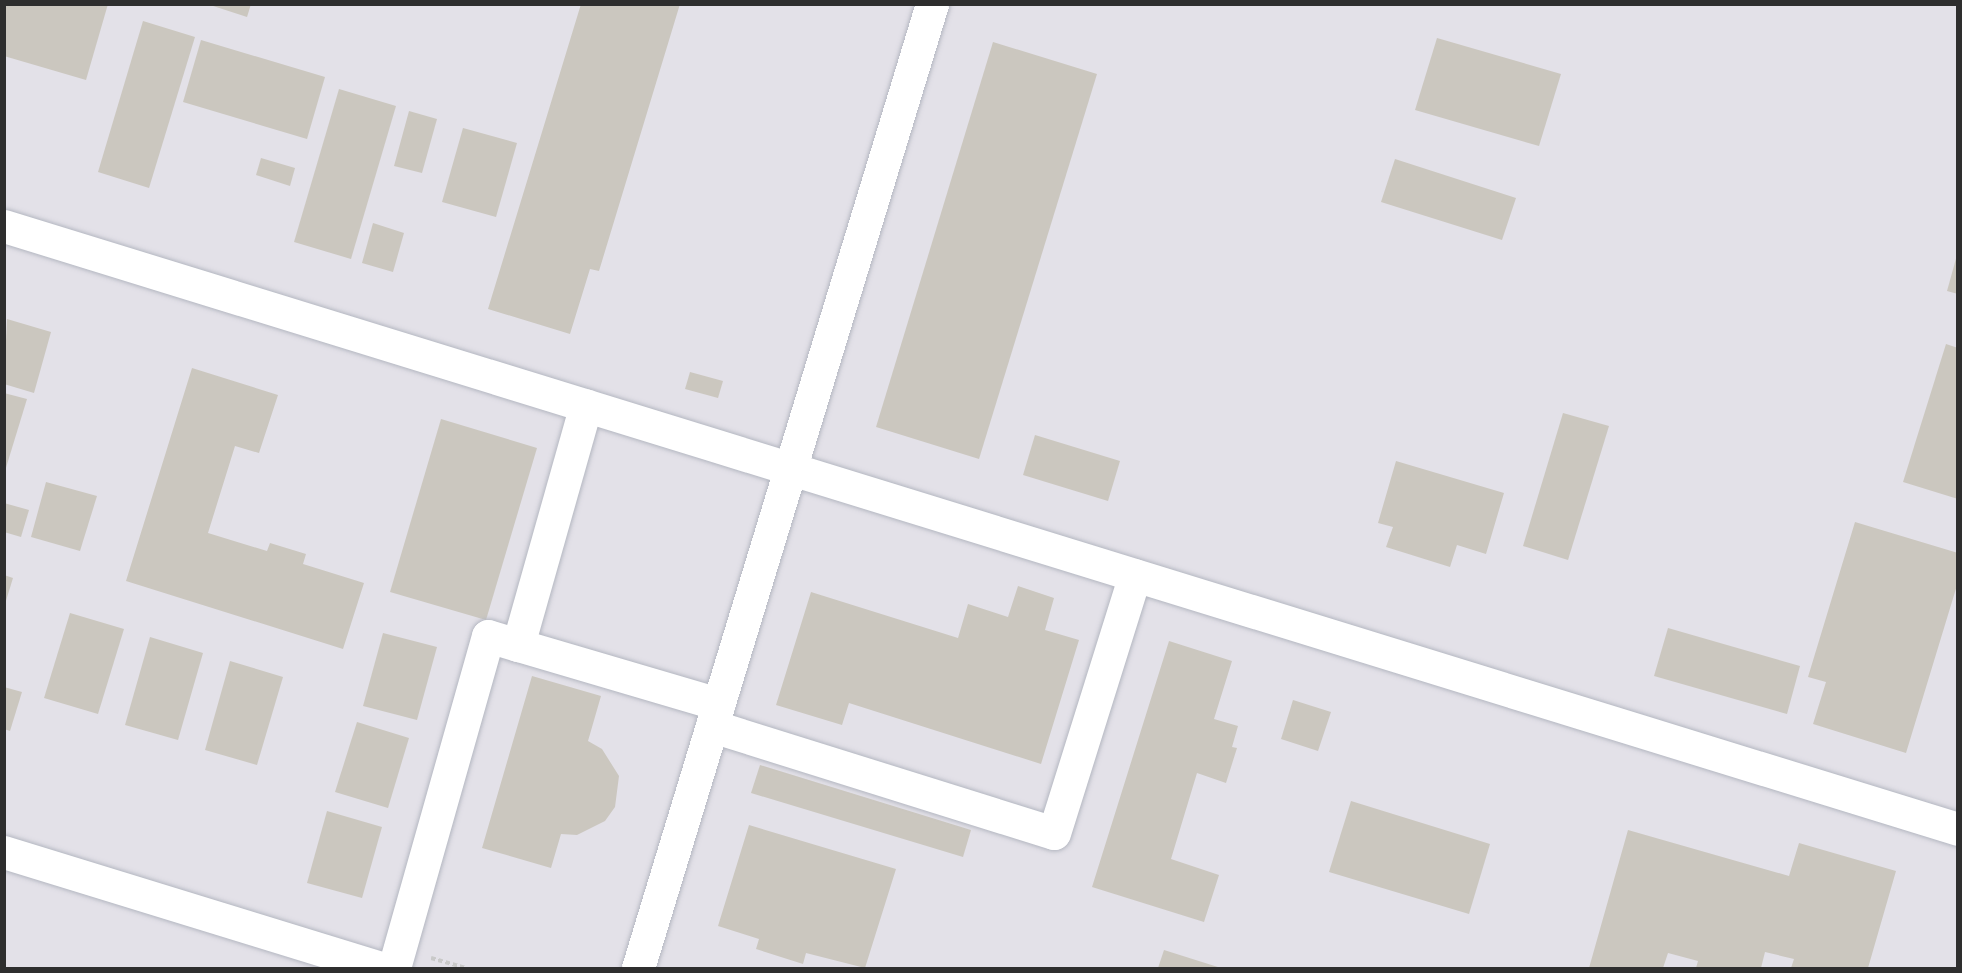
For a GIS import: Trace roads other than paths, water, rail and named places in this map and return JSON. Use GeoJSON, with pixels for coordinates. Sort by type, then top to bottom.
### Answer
{"type":"FeatureCollection","features":[{"type":"Feature","properties":{"kind":"street"},"geometry":{"type":"LineString","coordinates":[[638,969],[932,4]]}},
{"type":"Feature","properties":{"kind":"street"},"geometry":{"type":"LineString","coordinates":[[4,226],[1958,830]]}},
{"type":"Feature","properties":{"kind":"street"},"geometry":{"type":"LineString","coordinates":[[518,645],[586,405]]}},
{"type":"Feature","properties":{"kind":"street"},"geometry":{"type":"LineString","coordinates":[[394,969],[488,636],[1054,833],[1135,574]]}},
{"type":"Feature","properties":{"kind":"street"},"geometry":{"type":"LineString","coordinates":[[4,852],[381,969]]}}]}
